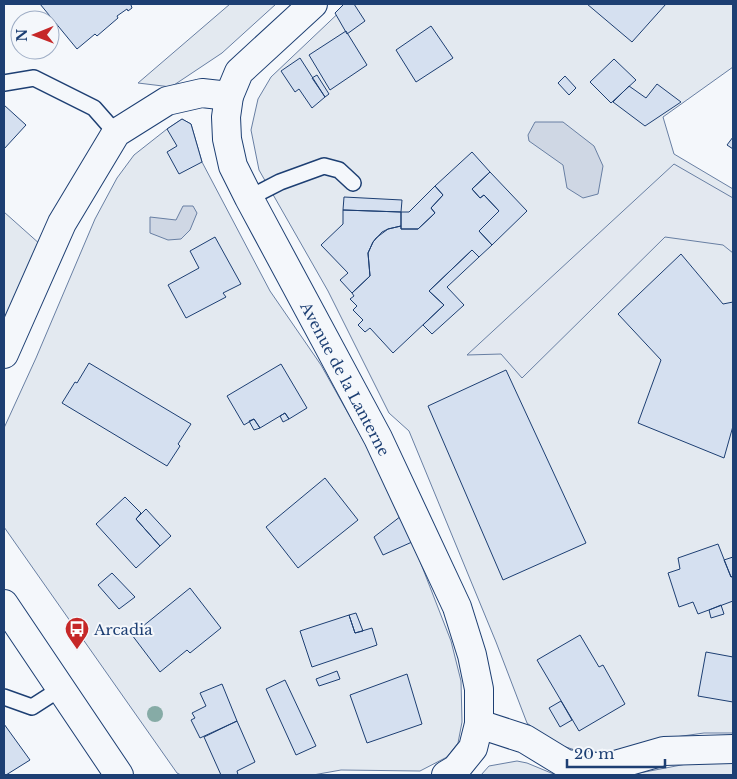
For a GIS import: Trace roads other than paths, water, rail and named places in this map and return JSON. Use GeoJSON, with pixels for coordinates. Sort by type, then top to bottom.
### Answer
{"type":"FeatureCollection","features":[{"type":"Feature","properties":{"kind":"street","name":"Avenue de la Lanterne"},"geometry":{"type":"LineString","coordinates":[[312,4],[239,72],[229,96],[226,117],[227,139],[233,166],[378,438],[457,607],[472,655],[479,689],[479,724],[472,748],[456,769],[446,775]]}},
{"type":"Feature","properties":{"kind":"street"},"geometry":{"type":"LineString","coordinates":[[4,354],[62,223],[116,133],[167,101],[202,93],[229,96]]}},
{"type":"Feature","properties":{"kind":"street"},"geometry":{"type":"LineString","coordinates":[[4,604],[119,775]]}},
{"type":"Feature","properties":{"kind":"street"},"geometry":{"type":"LineString","coordinates":[[479,724],[525,739],[566,764],[605,768],[664,751],[733,749]]}},
{"type":"Feature","properties":{"kind":"lane"},"geometry":{"type":"LineString","coordinates":[[4,83],[34,78],[94,108],[116,133]]}},
{"type":"Feature","properties":{"kind":"lane"},"geometry":{"type":"LineString","coordinates":[[249,198],[280,182],[324,166],[340,170],[353,183]]}},
{"type":"Feature","properties":{"kind":"lane"},"geometry":{"type":"LineString","coordinates":[[4,697],[32,707],[60,689]]}},
{"type":"Feature","properties":{"kind":"place","name":"Arcadia"},"geometry":{"type":"Point","coordinates":[77,650]}}]}
